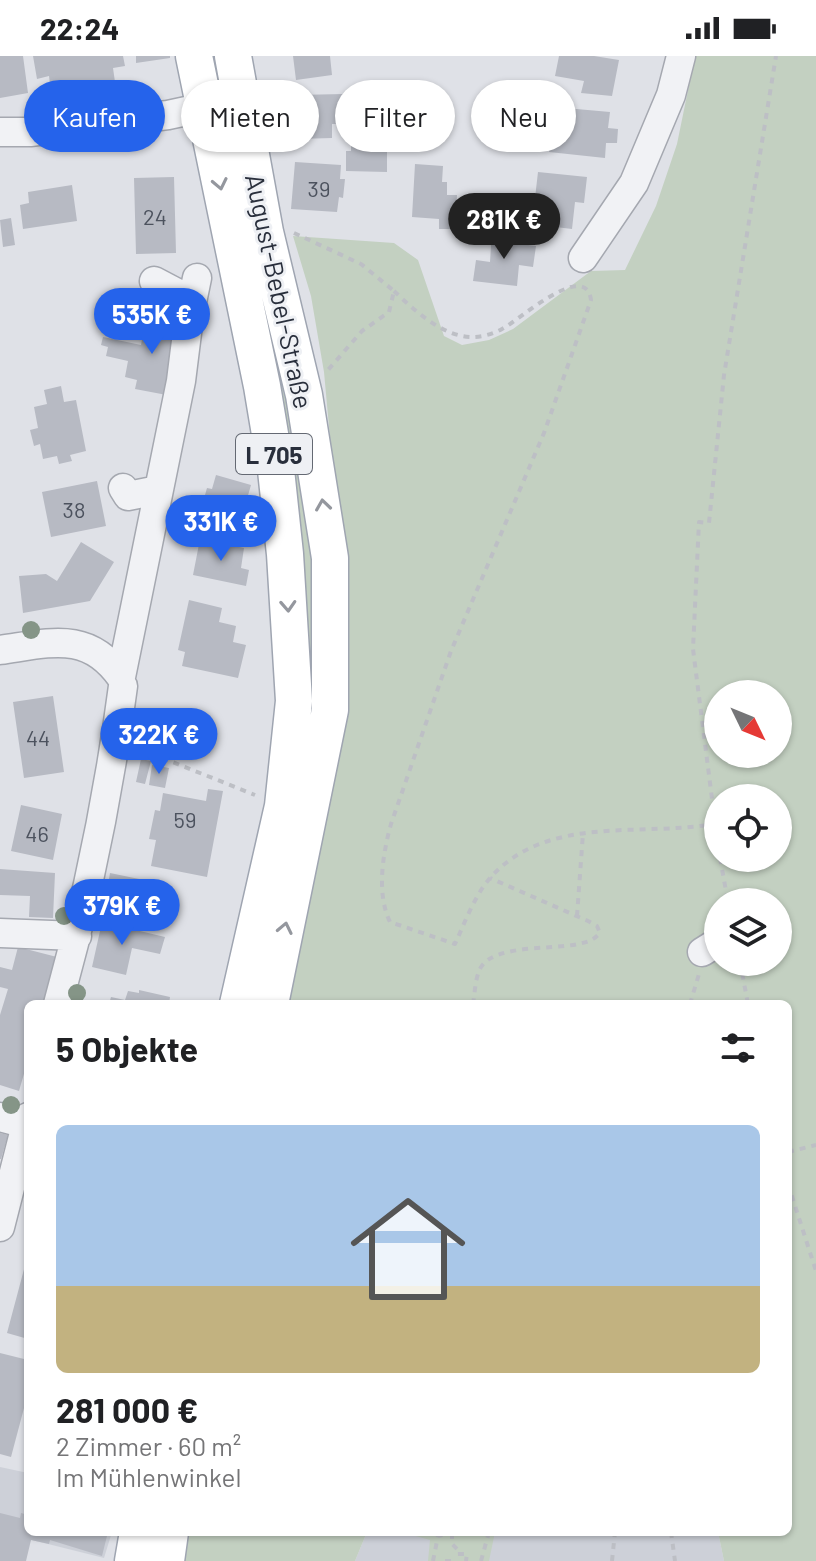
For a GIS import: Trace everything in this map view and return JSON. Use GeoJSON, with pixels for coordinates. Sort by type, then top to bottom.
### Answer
{"type":"FeatureCollection","features":[{"type":"Feature","properties":{"kind":"main road","name":"August-Bebel-Straße"},"geometry":{"type":"LineString","coordinates":[[194,56],[199,80]]}},
{"type":"Feature","properties":{"kind":"main road","name":"August-Bebel-Straße"},"geometry":{"type":"LineString","coordinates":[[233,56],[237,80]]}},
{"type":"Feature","properties":{"kind":"main road","name":"August-Bebel-Straße"},"geometry":{"type":"LineString","coordinates":[[214,152],[276,470],[285,554],[294,701],[283,806],[239,1000]]}},
{"type":"Feature","properties":{"kind":"main road","name":"August-Bebel-Straße"},"geometry":{"type":"LineString","coordinates":[[251,152],[265,232],[304,395],[330,558],[330,710],[271,1000]]}},
{"type":"Feature","properties":{"kind":"main road"},"geometry":{"type":"LineString","coordinates":[[133,1561],[137,1536]]}},
{"type":"Feature","properties":{"kind":"main road"},"geometry":{"type":"LineString","coordinates":[[166,1561],[169,1536]]}},
{"type":"Feature","properties":{"kind":"street"},"geometry":{"type":"LineString","coordinates":[[583,258],[634,183],[671,95],[681,56]]}},
{"type":"Feature","properties":{"kind":"street"},"geometry":{"type":"LineString","coordinates":[[0,132],[30,132],[181,112]]}},
{"type":"Feature","properties":{"kind":"street"},"geometry":{"type":"LineString","coordinates":[[59,1000],[77,936],[116,740],[122,682],[181,381],[195,290],[154,281]]}},
{"type":"Feature","properties":{"kind":"street"},"geometry":{"type":"LineString","coordinates":[[123,488],[128,496],[158,490]]}},
{"type":"Feature","properties":{"kind":"street"},"geometry":{"type":"LineString","coordinates":[[0,650],[65,642],[90,647],[109,660],[122,682]]}},
{"type":"Feature","properties":{"kind":"street"},"geometry":{"type":"LineString","coordinates":[[0,933],[77,936]]}},
{"type":"Feature","properties":{"kind":"street"},"geometry":{"type":"LineString","coordinates":[[0,1227],[18,1119]]}},
{"type":"Feature","properties":{"kind":"path"},"geometry":{"type":"LineString","coordinates":[[709,784],[693,649],[699,522],[709,523],[724,375],[776,56]]}},
{"type":"Feature","properties":{"kind":"path"},"geometry":{"type":"LineString","coordinates":[[265,232],[293,233],[339,252],[371,271],[437,325],[452,333],[474,337],[499,331],[556,293],[573,286],[587,289],[591,300],[544,433],[451,651],[391,824],[384,850],[387,917],[393,924],[455,944],[471,907],[490,878],[537,846],[604,829],[704,825]]}},
{"type":"Feature","properties":{"kind":"path"},"geometry":{"type":"LineString","coordinates":[[304,395],[362,331],[389,312],[394,291]]}},
{"type":"Feature","properties":{"kind":"path"},"geometry":{"type":"LineString","coordinates":[[116,740],[283,806]]}},
{"type":"Feature","properties":{"kind":"path"},"geometry":{"type":"LineString","coordinates":[[577,916],[583,833]]}},
{"type":"Feature","properties":{"kind":"path"},"geometry":{"type":"LineString","coordinates":[[474,1000],[480,969],[488,959],[503,952],[566,947],[594,940],[600,933],[597,926],[577,916],[490,878]]}},
{"type":"Feature","properties":{"kind":"path"},"geometry":{"type":"LineString","coordinates":[[743,976],[747,1000]]}},
{"type":"Feature","properties":{"kind":"path"},"geometry":{"type":"LineString","coordinates":[[792,1151],[816,1145]]}},
{"type":"Feature","properties":{"kind":"path"},"geometry":{"type":"LineString","coordinates":[[792,1196],[816,1271]]}},
{"type":"Feature","properties":{"kind":"path"},"geometry":{"type":"LineString","coordinates":[[433,1561],[438,1536]]}},
{"type":"Feature","properties":{"kind":"path"},"geometry":{"type":"LineString","coordinates":[[454,1536],[452,1544],[457,1554],[467,1554],[466,1561]]}},
{"type":"Feature","properties":{"kind":"path"},"geometry":{"type":"LineString","coordinates":[[481,1561],[488,1536]]}},
{"type":"Feature","properties":{"kind":"path"},"geometry":{"type":"LineString","coordinates":[[612,1561],[615,1536]]}},
{"type":"Feature","properties":{"kind":"path"},"geometry":{"type":"LineString","coordinates":[[672,1536],[675,1561]]}},
{"type":"Feature","properties":{"kind":"path"},"geometry":{"type":"LineString","coordinates":[[445,1561],[454,1561]]}},
{"type":"Feature","properties":{"kind":"shaded area"},"geometry":{"type":"Polygon","coordinates":[[[0,1467],[24,1472],[24,1536],[111,1536],[104,1558],[0,1532],[0,1467]]]}},
{"type":"Feature","properties":{"kind":"shaded area"},"geometry":{"type":"Polygon","coordinates":[[[365,1536],[719,1536],[724,1561],[355,1561],[365,1536]]]}},
{"type":"Feature","properties":{"kind":"green space"},"geometry":{"type":"Polygon","coordinates":[[[695,56],[816,56],[816,1561],[724,1561],[719,1536],[792,1536],[792,1000],[288,1000],[320,852],[340,710],[337,514],[324,372],[311,296],[293,236],[394,243],[418,260],[444,336],[462,345],[489,340],[513,329],[591,271],[625,270],[656,206],[677,144],[695,56]]]}},
{"type":"Feature","properties":{"kind":"green space"},"geometry":{"type":"Polygon","coordinates":[[[233,185],[251,243],[276,363],[304,471],[318,607],[307,745],[301,525],[233,185]]]}},
{"type":"Feature","properties":{"kind":"green space"},"geometry":{"type":"Polygon","coordinates":[[[187,1536],[365,1536],[355,1561],[183,1561],[187,1536]]]}},
{"type":"Feature","properties":{"kind":"green space"},"geometry":{"type":"Polygon","coordinates":[[[416,1536],[494,1536],[489,1561],[428,1561],[430,1540],[416,1536]]]}},
{"type":"Feature","properties":{"kind":"building"},"geometry":{"type":"Polygon","coordinates":[[[0,56],[23,56],[26,80],[24,94],[0,98],[0,56]]]}},
{"type":"Feature","properties":{"kind":"building"},"geometry":{"type":"Polygon","coordinates":[[[33,56],[123,56],[125,66],[113,68],[115,80],[50,80],[49,76],[37,79],[33,56]]]}},
{"type":"Feature","properties":{"kind":"building"},"geometry":{"type":"Polygon","coordinates":[[[136,56],[170,56],[170,58],[136,63],[136,56]]]}},
{"type":"Feature","properties":{"kind":"building"},"geometry":{"type":"Polygon","coordinates":[[[293,56],[330,56],[332,75],[296,80],[293,56]]]}},
{"type":"Feature","properties":{"kind":"building"},"geometry":{"type":"Polygon","coordinates":[[[559,56],[619,60],[612,96],[581,93],[584,81],[555,76],[559,56]]]}},
{"type":"Feature","properties":{"kind":"building"},"geometry":{"type":"Polygon","coordinates":[[[335,94],[332,138],[319,138],[319,95],[335,94]]]}},
{"type":"Feature","properties":{"kind":"building"},"geometry":{"type":"Polygon","coordinates":[[[576,109],[610,112],[608,128],[618,129],[617,143],[606,143],[605,158],[549,152],[576,152],[576,109]]]}},
{"type":"Feature","properties":{"kind":"building"},"geometry":{"type":"Polygon","coordinates":[[[346,152],[387,152],[387,172],[346,171],[346,152]]]}},
{"type":"Feature","properties":{"kind":"building"},"geometry":{"type":"Polygon","coordinates":[[[295,162],[341,165],[340,179],[345,179],[343,198],[339,197],[337,212],[291,209],[295,162]]]}},
{"type":"Feature","properties":{"kind":"building"},"geometry":{"type":"Polygon","coordinates":[[[415,164],[443,166],[442,182],[447,182],[447,195],[457,195],[455,229],[439,229],[439,219],[412,217],[415,164]]]}},
{"type":"Feature","properties":{"kind":"building"},"geometry":{"type":"Polygon","coordinates":[[[538,172],[587,177],[584,203],[575,202],[572,229],[523,223],[525,197],[535,198],[538,172]]]}},
{"type":"Feature","properties":{"kind":"building"},"geometry":{"type":"Polygon","coordinates":[[[174,177],[176,253],[136,254],[134,178],[174,177]]]}},
{"type":"Feature","properties":{"kind":"building"},"geometry":{"type":"Polygon","coordinates":[[[72,185],[77,221],[23,229],[20,205],[29,203],[28,192],[72,185]]]}},
{"type":"Feature","properties":{"kind":"building"},"geometry":{"type":"Polygon","coordinates":[[[11,218],[15,245],[3,247],[0,220],[11,218]]]}},
{"type":"Feature","properties":{"kind":"building"},"geometry":{"type":"Polygon","coordinates":[[[492,230],[513,233],[512,243],[536,246],[533,267],[519,265],[517,286],[473,281],[476,260],[490,262],[492,230]]]}},
{"type":"Feature","properties":{"kind":"building"},"geometry":{"type":"Polygon","coordinates":[[[146,318],[186,325],[172,396],[135,389],[137,380],[125,377],[128,361],[106,356],[108,347],[101,345],[103,337],[141,345],[146,318]]]}},
{"type":"Feature","properties":{"kind":"building"},"geometry":{"type":"Polygon","coordinates":[[[61,386],[64,402],[76,400],[86,451],[70,455],[72,461],[59,464],[57,456],[43,459],[40,444],[34,446],[30,430],[38,428],[34,407],[47,404],[44,390],[61,386]]]}},
{"type":"Feature","properties":{"kind":"building"},"geometry":{"type":"Polygon","coordinates":[[[216,475],[251,485],[241,520],[201,509],[207,488],[212,489],[216,475]]]}},
{"type":"Feature","properties":{"kind":"building"},"geometry":{"type":"Polygon","coordinates":[[[97,481],[106,526],[51,537],[42,492],[97,481]]]}},
{"type":"Feature","properties":{"kind":"building"},"geometry":{"type":"Polygon","coordinates":[[[200,539],[244,548],[241,568],[249,570],[246,586],[193,575],[200,539]]]}},
{"type":"Feature","properties":{"kind":"building"},"geometry":{"type":"Polygon","coordinates":[[[81,542],[114,562],[90,601],[23,613],[19,576],[46,574],[57,581],[81,542]]]}},
{"type":"Feature","properties":{"kind":"building"},"geometry":{"type":"Polygon","coordinates":[[[189,600],[222,608],[219,622],[236,626],[233,642],[246,645],[238,678],[182,666],[185,652],[178,650],[189,600]]]}},
{"type":"Feature","properties":{"kind":"building"},"geometry":{"type":"Polygon","coordinates":[[[53,696],[64,772],[24,778],[13,702],[53,696]]]}},
{"type":"Feature","properties":{"kind":"building"},"geometry":{"type":"Polygon","coordinates":[[[159,731],[182,738],[178,750],[155,742],[159,731]]]}},
{"type":"Feature","properties":{"kind":"building"},"geometry":{"type":"Polygon","coordinates":[[[141,759],[151,761],[145,784],[136,782],[141,759]]]}},
{"type":"Feature","properties":{"kind":"building"},"geometry":{"type":"Polygon","coordinates":[[[152,765],[169,768],[165,788],[149,785],[152,765]]]}},
{"type":"Feature","properties":{"kind":"building"},"geometry":{"type":"Polygon","coordinates":[[[208,789],[223,791],[207,877],[151,866],[156,840],[149,839],[155,810],[160,811],[163,793],[206,801],[208,789]]]}},
{"type":"Feature","properties":{"kind":"building"},"geometry":{"type":"Polygon","coordinates":[[[21,805],[62,814],[53,860],[11,851],[21,805]]]}},
{"type":"Feature","properties":{"kind":"building"},"geometry":{"type":"Polygon","coordinates":[[[0,869],[55,873],[53,918],[29,917],[30,896],[0,895],[0,869]]]}},
{"type":"Feature","properties":{"kind":"building"},"geometry":{"type":"Polygon","coordinates":[[[110,873],[144,880],[139,909],[105,903],[110,873]]]}},
{"type":"Feature","properties":{"kind":"building"},"geometry":{"type":"Polygon","coordinates":[[[102,922],[165,937],[160,954],[132,948],[126,975],[92,967],[102,922]]]}},
{"type":"Feature","properties":{"kind":"building"},"geometry":{"type":"Polygon","coordinates":[[[18,947],[57,957],[45,1000],[24,1000],[24,1074],[19,1091],[0,1085],[0,1015],[8,989],[0,987],[0,967],[12,970],[18,947]]]}},
{"type":"Feature","properties":{"kind":"building"},"geometry":{"type":"Polygon","coordinates":[[[139,990],[170,997],[170,1000],[125,1000],[128,991],[139,993],[139,990]]]}},
{"type":"Feature","properties":{"kind":"building"},"geometry":{"type":"Polygon","coordinates":[[[0,1133],[8,1135],[1,1159],[0,1159],[0,1133]]]}},
{"type":"Feature","properties":{"kind":"building"},"geometry":{"type":"Polygon","coordinates":[[[24,1269],[24,1338],[7,1333],[24,1269]]]}},
{"type":"Feature","properties":{"kind":"building"},"geometry":{"type":"Polygon","coordinates":[[[0,1353],[24,1359],[24,1408],[11,1457],[0,1454],[0,1353]]]}},
{"type":"Feature","properties":{"kind":"building"},"geometry":{"type":"Polygon","coordinates":[[[0,1513],[20,1518],[21,1513],[24,1514],[24,1536],[107,1536],[102,1556],[50,1540],[49,1544],[31,1540],[26,1561],[0,1561],[0,1513]]]}}]}
